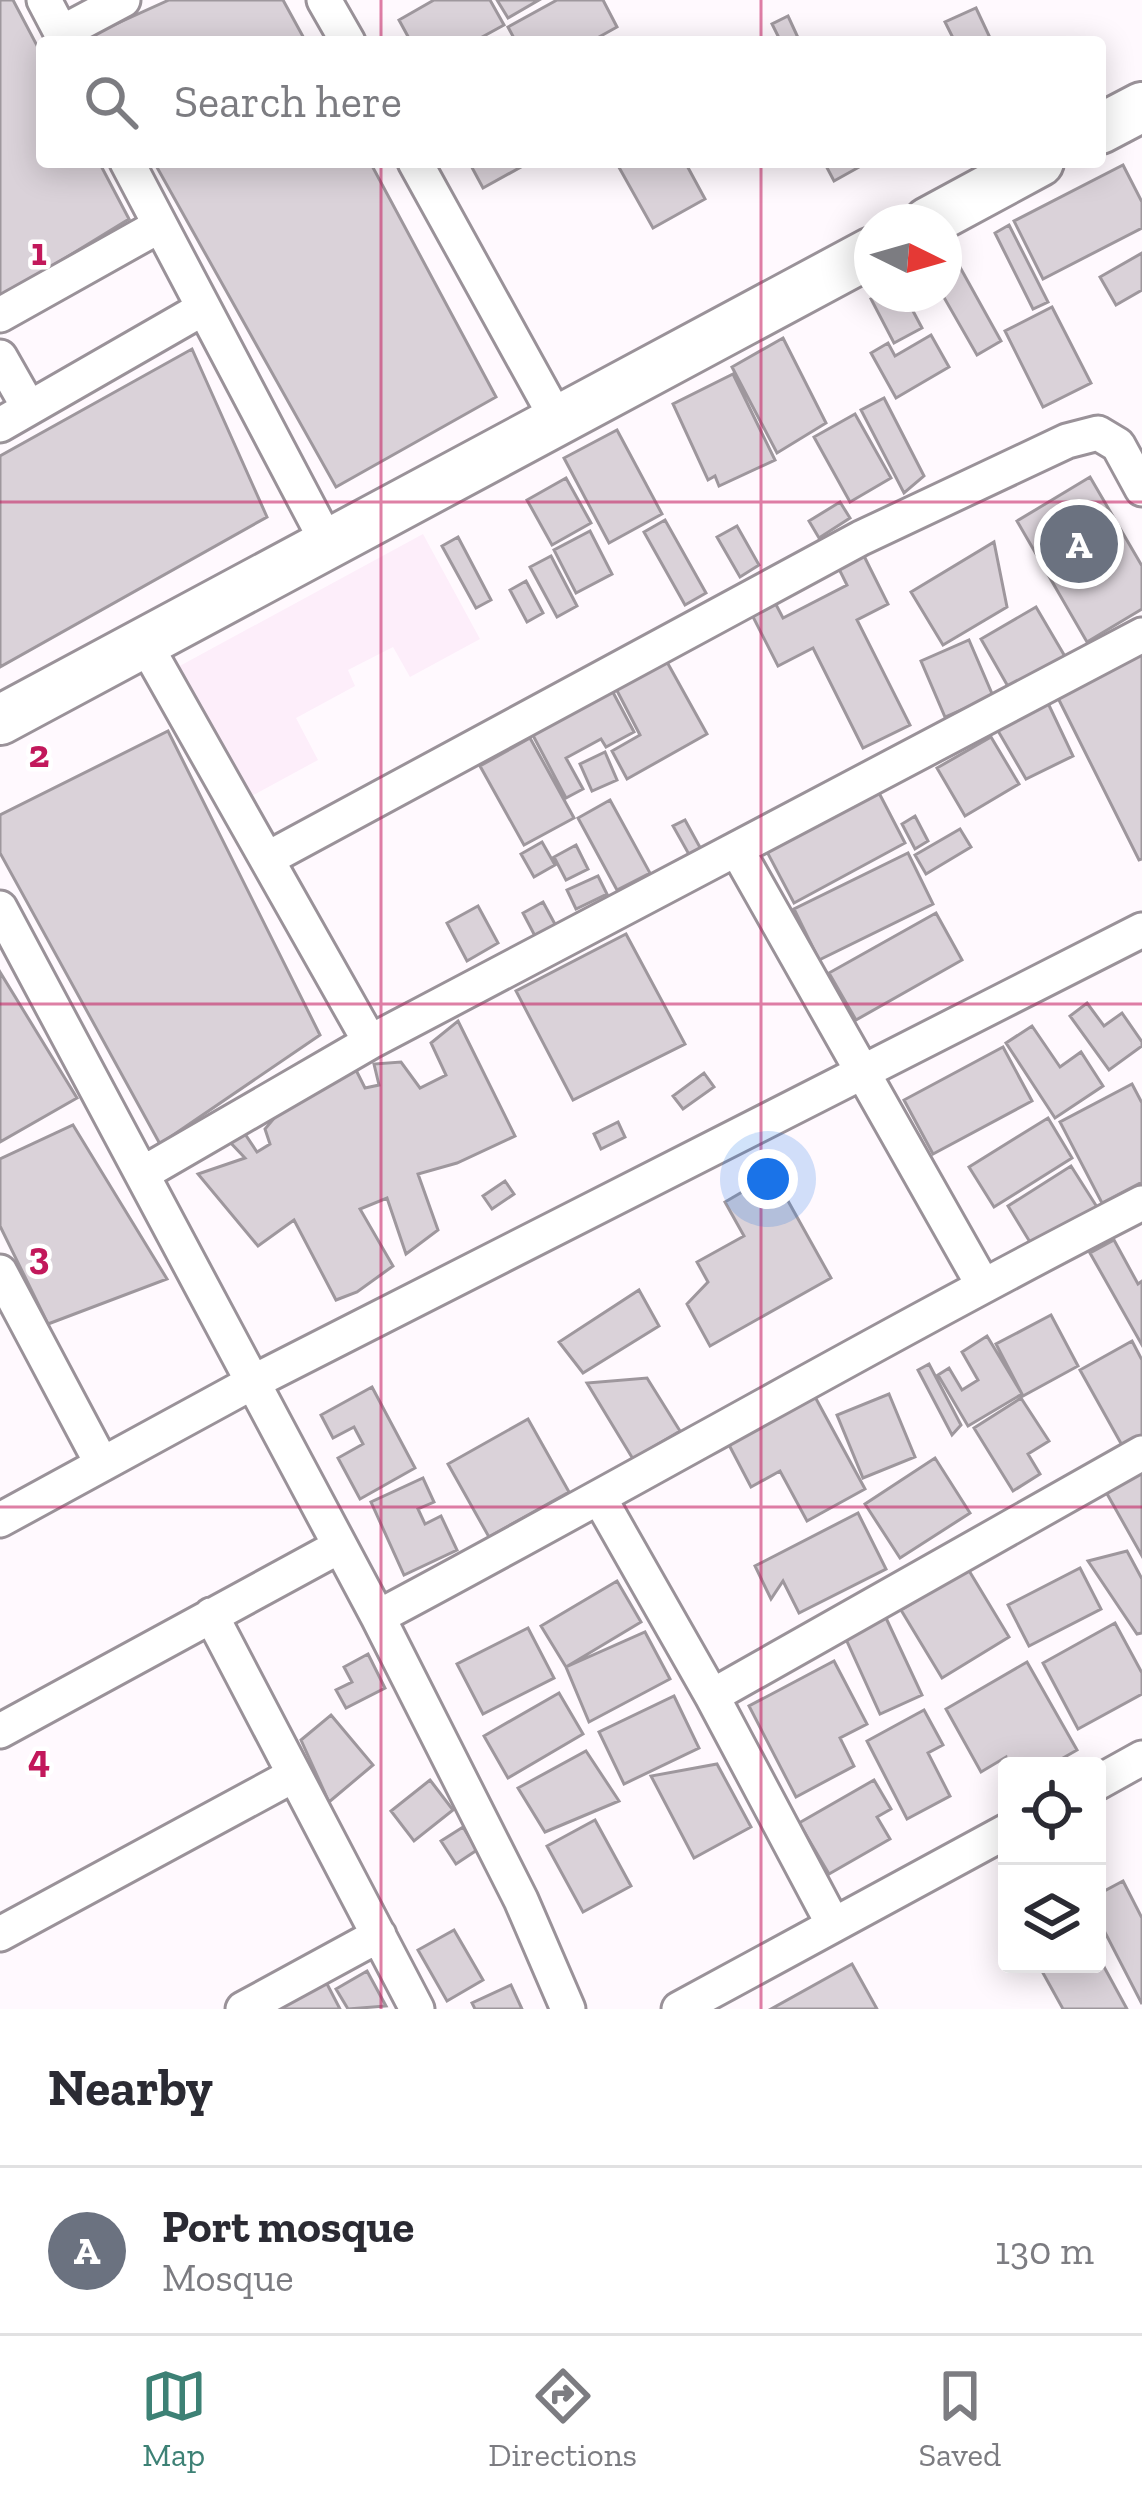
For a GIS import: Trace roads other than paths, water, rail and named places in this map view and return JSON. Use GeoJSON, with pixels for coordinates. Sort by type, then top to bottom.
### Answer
{"type":"FeatureCollection","features":[{"type":"Feature","properties":{"kind":"street"},"geometry":{"type":"LineString","coordinates":[[44,0],[62,36]]}},
{"type":"Feature","properties":{"kind":"street"},"geometry":{"type":"LineString","coordinates":[[66,36],[123,0]]}},
{"type":"Feature","properties":{"kind":"street"},"geometry":{"type":"LineString","coordinates":[[325,0],[345,36]]}},
{"type":"Feature","properties":{"kind":"street"},"geometry":{"type":"LineString","coordinates":[[1106,126],[1142,106]]}},
{"type":"Feature","properties":{"kind":"street"},"geometry":{"type":"LineString","coordinates":[[130,168],[328,544]]}},
{"type":"Feature","properties":{"kind":"street"},"geometry":{"type":"LineString","coordinates":[[418,168],[559,421]]}},
{"type":"Feature","properties":{"kind":"street"},"geometry":{"type":"LineString","coordinates":[[961,204],[1028,168]]}},
{"type":"Feature","properties":{"kind":"street"},"geometry":{"type":"LineString","coordinates":[[0,315],[159,226]]}},
{"type":"Feature","properties":{"kind":"street"},"geometry":{"type":"LineString","coordinates":[[0,720],[854,262]]}},
{"type":"Feature","properties":{"kind":"street"},"geometry":{"type":"LineString","coordinates":[[0,357],[14,416],[202,310]]}},
{"type":"Feature","properties":{"kind":"street"},"geometry":{"type":"LineString","coordinates":[[267,859],[841,549],[1067,440],[1098,433],[1118,445],[1142,489]]}},
{"type":"Feature","properties":{"kind":"street"},"geometry":{"type":"LineString","coordinates":[[142,1174],[370,1042],[1142,635]]}},
{"type":"Feature","properties":{"kind":"street"},"geometry":{"type":"LineString","coordinates":[[144,642],[370,1042]]}},
{"type":"Feature","properties":{"kind":"street"},"geometry":{"type":"LineString","coordinates":[[737,850],[982,1285]]}},
{"type":"Feature","properties":{"kind":"street"},"geometry":{"type":"LineString","coordinates":[[3,921],[378,1617],[521,1900],[568,2009]]}},
{"type":"Feature","properties":{"kind":"street"},"geometry":{"type":"LineString","coordinates":[[0,1520],[253,1382],[1142,930]]}},
{"type":"Feature","properties":{"kind":"street"},"geometry":{"type":"LineString","coordinates":[[378,1617],[982,1285],[1142,1203]]}},
{"type":"Feature","properties":{"kind":"street"},"geometry":{"type":"LineString","coordinates":[[0,1272],[11,1319],[102,1464]]}},
{"type":"Feature","properties":{"kind":"street"},"geometry":{"type":"LineString","coordinates":[[712,1696],[1142,1454]]}},
{"type":"Feature","properties":{"kind":"street"},"geometry":{"type":"LineString","coordinates":[[600,1499],[833,1924]]}},
{"type":"Feature","properties":{"kind":"street"},"geometry":{"type":"LineString","coordinates":[[0,1730],[340,1546]]}},
{"type":"Feature","properties":{"kind":"street"},"geometry":{"type":"LineString","coordinates":[[211,1615],[417,2009]]}},
{"type":"Feature","properties":{"kind":"street"},"geometry":{"type":"LineString","coordinates":[[1106,1778],[1142,1758]]}},
{"type":"Feature","properties":{"kind":"street"},"geometry":{"type":"LineString","coordinates":[[0,1934],[294,1774]]}},
{"type":"Feature","properties":{"kind":"street"},"geometry":{"type":"LineString","coordinates":[[679,2009],[998,1836]]}},
{"type":"Feature","properties":{"kind":"street"},"geometry":{"type":"LineString","coordinates":[[243,2009],[379,1935]]}},
{"type":"Feature","properties":{"kind":"place","name":"Port mosque"},"geometry":{"type":"Point","coordinates":[1079,544]}}]}
